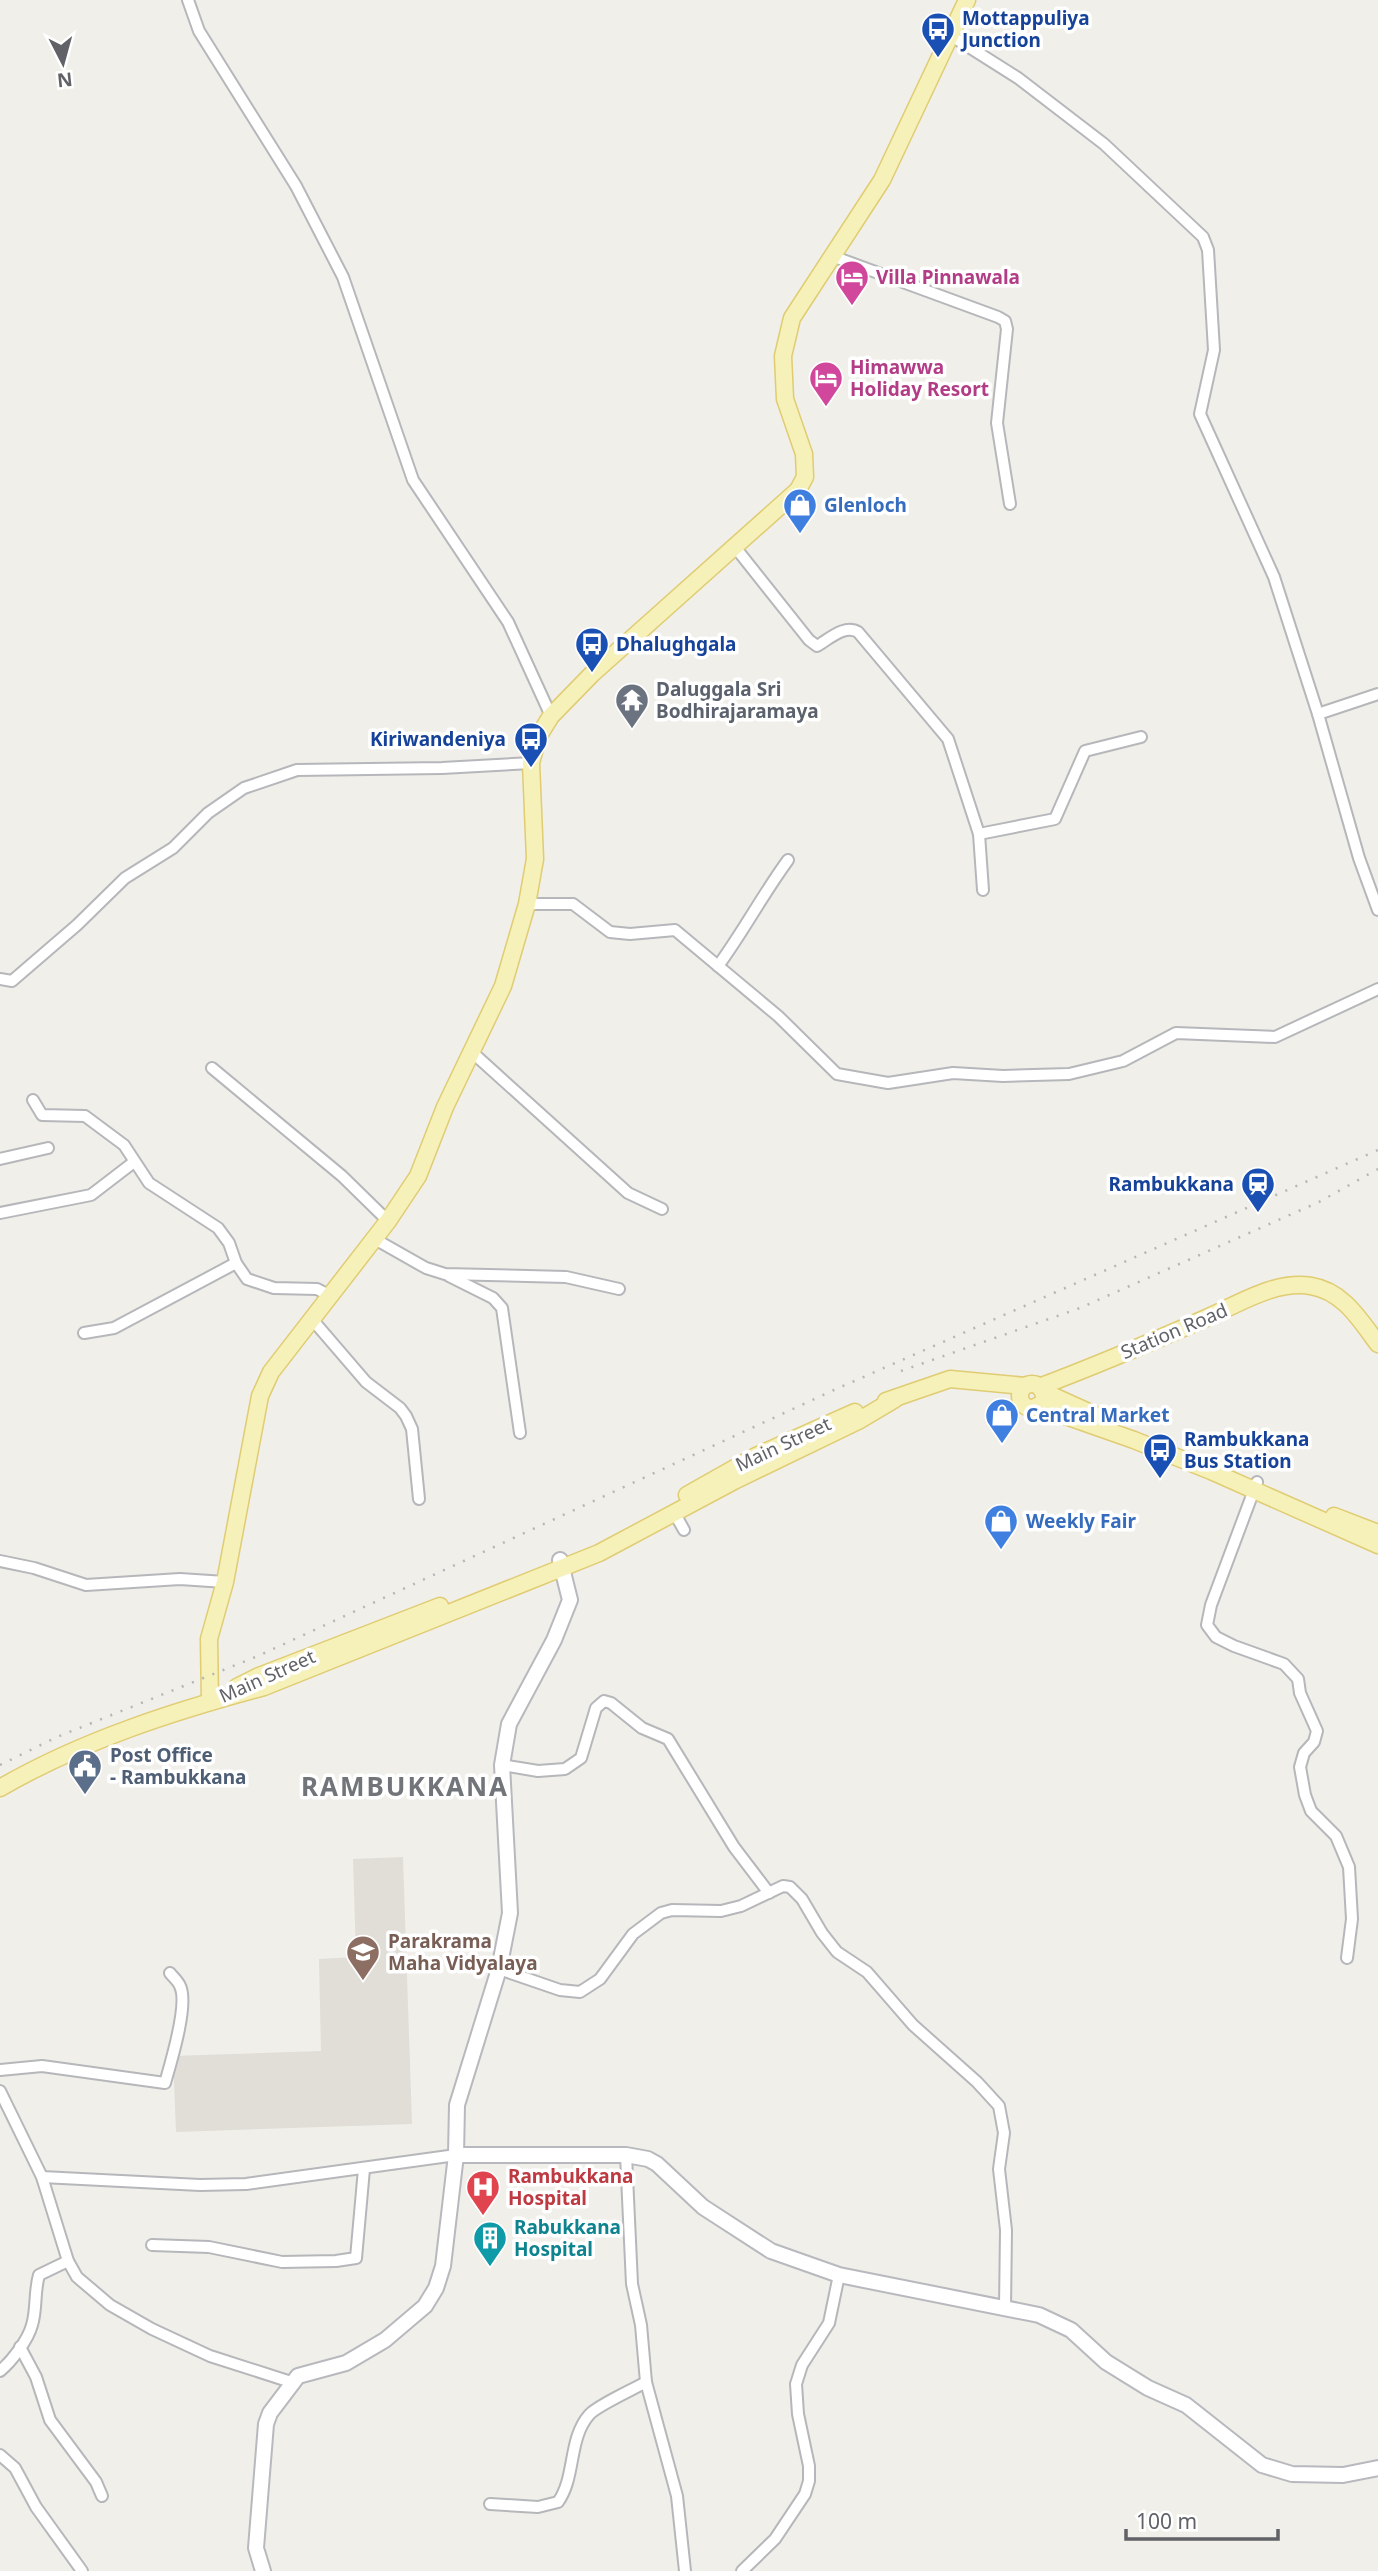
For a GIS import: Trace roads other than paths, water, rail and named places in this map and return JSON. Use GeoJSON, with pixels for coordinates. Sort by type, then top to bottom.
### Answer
{"type":"FeatureCollection","features":[{"type":"Feature","properties":{"kind":"main road"},"geometry":{"type":"LineString","coordinates":[[210,1702],[209,1639],[225,1582],[261,1396],[271,1372],[388,1221],[418,1176],[445,1107],[503,986],[527,904],[535,859],[531,763],[538,737],[551,716],[592,674],[798,490],[805,477],[804,454],[785,399],[783,356],[793,318],[882,180],[967,0]]}},
{"type":"Feature","properties":{"kind":"main road","name":"Station Road"},"geometry":{"type":"LineString","coordinates":[[1033,1394],[1277,1288],[1312,1286],[1339,1298],[1348,1305],[1378,1344]]}},
{"type":"Feature","properties":{"kind":"main road","name":"Main Street"},"geometry":{"type":"LineString","coordinates":[[561,1564],[756,1456],[853,1412],[950,1379],[989,1382],[1033,1394],[1134,1440],[1250,1483]]}},
{"type":"Feature","properties":{"kind":"main road","name":"Main Street"},"geometry":{"type":"LineString","coordinates":[[0,1788],[48,1760],[315,1668],[561,1564],[618,1544],[743,1476],[858,1421],[895,1399]]}},
{"type":"Feature","properties":{"kind":"main road"},"geometry":{"type":"LineString","coordinates":[[1250,1483],[1378,1533]]}},
{"type":"Feature","properties":{"kind":"main road"},"geometry":{"type":"LineString","coordinates":[[1250,1483],[1308,1516],[1378,1545]]}},
{"type":"Feature","properties":{"kind":"street"},"geometry":{"type":"LineString","coordinates":[[188,0],[199,31],[296,186],[342,277],[413,480],[508,622],[551,716]]}},
{"type":"Feature","properties":{"kind":"street"},"geometry":{"type":"LineString","coordinates":[[950,35],[1018,78],[1104,144],[1203,237],[1208,250],[1214,350],[1200,414],[1274,577],[1318,714],[1359,858],[1378,910]]}},
{"type":"Feature","properties":{"kind":"street"},"geometry":{"type":"LineString","coordinates":[[832,256],[1005,321],[1007,329],[997,423],[1010,504]]}},
{"type":"Feature","properties":{"kind":"street"},"geometry":{"type":"LineString","coordinates":[[735,547],[809,640],[817,646],[845,630],[858,632],[948,739],[979,834],[983,890]]}},
{"type":"Feature","properties":{"kind":"street"},"geometry":{"type":"LineString","coordinates":[[1318,714],[1378,694]]}},
{"type":"Feature","properties":{"kind":"street"},"geometry":{"type":"LineString","coordinates":[[979,834],[1055,819],[1085,751],[1141,737]]}},
{"type":"Feature","properties":{"kind":"street"},"geometry":{"type":"LineString","coordinates":[[0,979],[12,981],[125,878],[173,848],[208,813],[244,788],[296,770],[442,768],[531,763]]}},
{"type":"Feature","properties":{"kind":"street"},"geometry":{"type":"LineString","coordinates":[[718,966],[741,935],[770,884],[788,860]]}},
{"type":"Feature","properties":{"kind":"street"},"geometry":{"type":"LineString","coordinates":[[527,904],[573,904],[610,932],[630,934],[675,930],[778,1016],[837,1074],[888,1083],[953,1073],[1003,1076],[1069,1074],[1123,1061],[1176,1034],[1275,1037],[1378,989]]}},
{"type":"Feature","properties":{"kind":"street"},"geometry":{"type":"LineString","coordinates":[[472,1053],[628,1193],[662,1209]]}},
{"type":"Feature","properties":{"kind":"street"},"geometry":{"type":"LineString","coordinates":[[212,1068],[342,1176],[388,1221]]}},
{"type":"Feature","properties":{"kind":"street"},"geometry":{"type":"LineString","coordinates":[[33,1100],[42,1115],[86,1116],[124,1145],[149,1183],[218,1228],[229,1243],[236,1263],[247,1279],[274,1288],[317,1289],[330,1295]]}},
{"type":"Feature","properties":{"kind":"street"},"geometry":{"type":"LineString","coordinates":[[0,1159],[48,1148]]}},
{"type":"Feature","properties":{"kind":"street"},"geometry":{"type":"LineString","coordinates":[[0,1213],[91,1195],[134,1162]]}},
{"type":"Feature","properties":{"kind":"street"},"geometry":{"type":"LineString","coordinates":[[373,1238],[426,1268],[445,1274],[493,1298],[502,1308],[520,1433]]}},
{"type":"Feature","properties":{"kind":"street"},"geometry":{"type":"LineString","coordinates":[[85,1333],[114,1328],[236,1263]]}},
{"type":"Feature","properties":{"kind":"street"},"geometry":{"type":"LineString","coordinates":[[445,1274],[566,1277],[619,1289]]}},
{"type":"Feature","properties":{"kind":"street"},"geometry":{"type":"LineString","coordinates":[[312,1318],[366,1382],[400,1408],[406,1416],[412,1429],[419,1499]]}},
{"type":"Feature","properties":{"kind":"street"},"geometry":{"type":"LineString","coordinates":[[1250,1483],[1207,1625],[1216,1637],[1284,1664],[1298,1679],[1300,1693],[1317,1731],[1314,1742],[1304,1753],[1300,1767],[1305,1795],[1311,1811],[1336,1836],[1349,1867],[1352,1919],[1347,1958]]}},
{"type":"Feature","properties":{"kind":"street"},"geometry":{"type":"LineString","coordinates":[[675,1514],[684,1530]]}},
{"type":"Feature","properties":{"kind":"street"},"geometry":{"type":"LineString","coordinates":[[0,1561],[34,1568],[86,1585],[180,1579],[225,1582]]}},
{"type":"Feature","properties":{"kind":"street"},"geometry":{"type":"LineString","coordinates":[[263,2571],[256,2548],[266,2424],[270,2413],[298,2376],[346,2363],[385,2340],[425,2306],[436,2288],[443,2266],[456,2155],[457,2105],[499,1969],[510,1913],[502,1765],[509,1724],[554,1640],[570,1600],[561,1564]]}},
{"type":"Feature","properties":{"kind":"street"},"geometry":{"type":"LineString","coordinates":[[502,1765],[538,1771],[565,1769],[581,1758],[596,1708],[604,1701],[611,1703],[642,1728],[667,1739],[734,1847],[769,1893]]}},
{"type":"Feature","properties":{"kind":"street"},"geometry":{"type":"LineString","coordinates":[[499,1969],[560,1990],[580,1992],[600,1979],[633,1934],[661,1913],[672,1910],[721,1911],[741,1906],[783,1886],[790,1887],[802,1899],[837,1952],[867,1972],[913,2025],[977,2082],[999,2106],[1004,2133],[999,2169],[1006,2230],[1005,2308]]}},
{"type":"Feature","properties":{"kind":"street"},"geometry":{"type":"LineString","coordinates":[[0,2070],[42,2066],[165,2083],[183,1998],[180,1986],[170,1972]]}},
{"type":"Feature","properties":{"kind":"street"},"geometry":{"type":"LineString","coordinates":[[0,2091],[42,2177],[68,2261],[77,2277],[110,2305],[152,2329],[210,2356],[291,2382]]}},
{"type":"Feature","properties":{"kind":"street"},"geometry":{"type":"LineString","coordinates":[[42,2177],[200,2185],[246,2183],[456,2155],[626,2155],[648,2159],[657,2164],[703,2207],[771,2251],[839,2275],[1039,2315],[1071,2330],[1106,2362],[1148,2388],[1186,2406],[1262,2465],[1292,2474],[1343,2474],[1378,2468]]}},
{"type":"Feature","properties":{"kind":"street"},"geometry":{"type":"LineString","coordinates":[[626,2155],[632,2284],[641,2325],[646,2382],[677,2496],[685,2571]]}},
{"type":"Feature","properties":{"kind":"street"},"geometry":{"type":"LineString","coordinates":[[152,2245],[209,2247],[282,2262],[356,2258],[364,2169]]}},
{"type":"Feature","properties":{"kind":"street"},"geometry":{"type":"LineString","coordinates":[[0,2371],[20,2347],[32,2326],[34,2289],[39,2275],[68,2261]]}},
{"type":"Feature","properties":{"kind":"street"},"geometry":{"type":"LineString","coordinates":[[742,2571],[775,2539],[805,2494],[809,2466],[798,2414],[796,2385],[802,2365],[829,2323],[839,2275]]}},
{"type":"Feature","properties":{"kind":"street"},"geometry":{"type":"LineString","coordinates":[[20,2347],[36,2378],[50,2420],[96,2482],[102,2496]]}},
{"type":"Feature","properties":{"kind":"street"},"geometry":{"type":"LineString","coordinates":[[490,2504],[538,2507],[558,2502],[566,2490],[577,2438],[589,2414],[646,2382]]}},
{"type":"Feature","properties":{"kind":"street"},"geometry":{"type":"LineString","coordinates":[[0,2455],[15,2468],[36,2507],[82,2571]]}},
{"type":"Feature","properties":{"kind":"railway"},"geometry":{"type":"LineString","coordinates":[[0,1765],[57,1737],[258,1656],[834,1390],[1378,1150]]}},
{"type":"Feature","properties":{"kind":"railway"},"geometry":{"type":"LineString","coordinates":[[901,1371],[1080,1308],[1319,1202],[1378,1169]]}},
{"type":"Feature","properties":{"kind":"place","name":"Mottappuliya Junction"},"geometry":{"type":"Point","coordinates":[938,59]}},
{"type":"Feature","properties":{"kind":"place","name":"Villa Pinnawala"},"geometry":{"type":"Point","coordinates":[852,307]}},
{"type":"Feature","properties":{"kind":"place","name":"Himawwa Holiday Resort"},"geometry":{"type":"Point","coordinates":[826,408]}},
{"type":"Feature","properties":{"kind":"place","name":"Glenloch"},"geometry":{"type":"Point","coordinates":[800,535]}},
{"type":"Feature","properties":{"kind":"place","name":"Dhalughgala"},"geometry":{"type":"Point","coordinates":[592,674]}},
{"type":"Feature","properties":{"kind":"place","name":"Daluggala Sri Bodhirajaramaya"},"geometry":{"type":"Point","coordinates":[632,730]}},
{"type":"Feature","properties":{"kind":"place","name":"Kiriwandeniya"},"geometry":{"type":"Point","coordinates":[531,769]}},
{"type":"Feature","properties":{"kind":"place","name":"Rambukkana"},"geometry":{"type":"Point","coordinates":[1258,1214]}},
{"type":"Feature","properties":{"kind":"place","name":"Central Market"},"geometry":{"type":"Point","coordinates":[1002,1445]}},
{"type":"Feature","properties":{"kind":"place","name":"Rambukkana Bus Station"},"geometry":{"type":"Point","coordinates":[1160,1480]}},
{"type":"Feature","properties":{"kind":"place","name":"Weekly Fair"},"geometry":{"type":"Point","coordinates":[1001,1551]}},
{"type":"Feature","properties":{"kind":"place","name":"Post Office - Rambukkana"},"geometry":{"type":"Point","coordinates":[85,1796]}},
{"type":"Feature","properties":{"kind":"place","name":"Parakrama Maha Vidyalaya"},"geometry":{"type":"Point","coordinates":[363,1982]}},
{"type":"Feature","properties":{"kind":"place","name":"Rambukkana Hospital"},"geometry":{"type":"Point","coordinates":[483,2217]}},
{"type":"Feature","properties":{"kind":"place","name":"Rabukkana Hospital"},"geometry":{"type":"Point","coordinates":[490,2268]}},
{"type":"Feature","properties":{"kind":"district","name":"RAMBUKKANA"},"geometry":{"type":"Point","coordinates":[405,1787]}}]}
